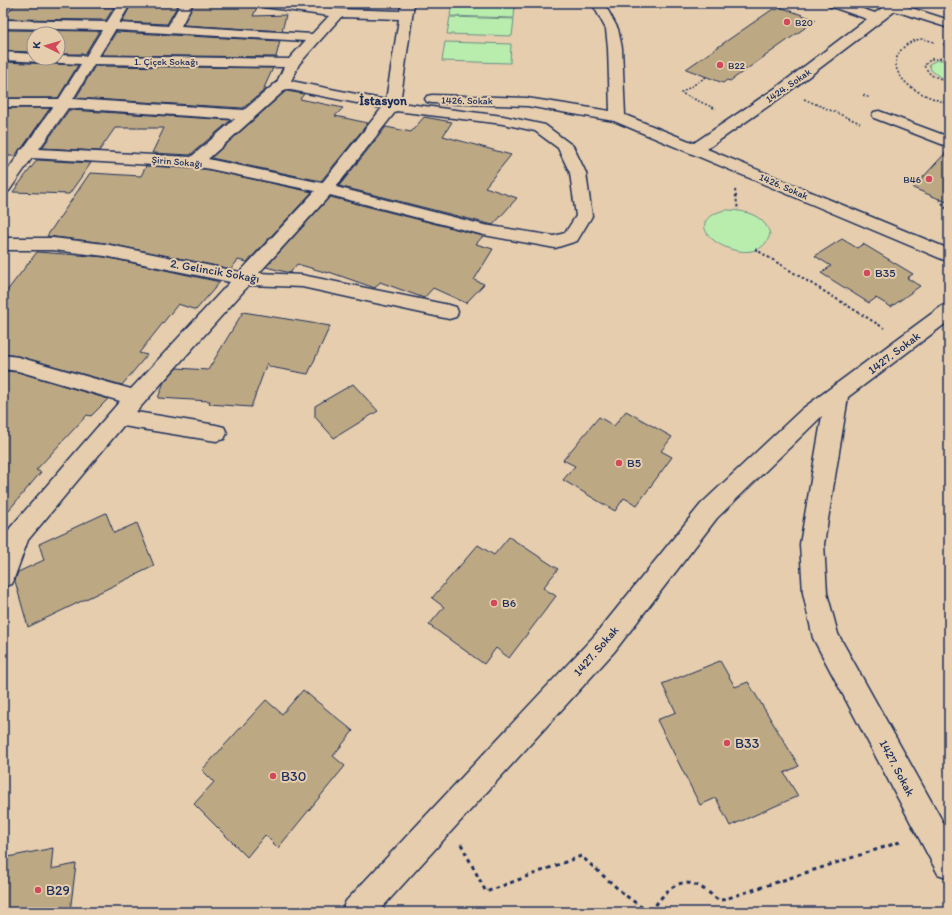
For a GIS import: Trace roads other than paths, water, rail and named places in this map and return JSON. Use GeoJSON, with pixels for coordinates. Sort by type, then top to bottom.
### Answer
{"type":"FeatureCollection","features":[{"type":"Feature","properties":{"kind":"street"},"geometry":{"type":"LineString","coordinates":[[3,188],[64,103],[125,3]]}},
{"type":"Feature","properties":{"kind":"street"},"geometry":{"type":"LineString","coordinates":[[172,31],[187,3]]}},
{"type":"Feature","properties":{"kind":"street"},"geometry":{"type":"LineString","coordinates":[[3,576],[10,534],[136,398],[326,188],[392,106],[408,9],[338,13],[264,3]]}},
{"type":"Feature","properties":{"kind":"street"},"geometry":{"type":"LineString","coordinates":[[598,3],[612,29],[615,48],[618,117]]}},
{"type":"Feature","properties":{"kind":"street"},"geometry":{"type":"LineString","coordinates":[[833,3],[876,18]]}},
{"type":"Feature","properties":{"kind":"street","name":"1424. Sokak"},"geometry":{"type":"LineString","coordinates":[[696,149],[788,86],[895,4],[949,24]]}},
{"type":"Feature","properties":{"kind":"street"},"geometry":{"type":"LineString","coordinates":[[195,162],[246,115],[283,84],[293,63],[338,13]]}},
{"type":"Feature","properties":{"kind":"street"},"geometry":{"type":"LineString","coordinates":[[3,24],[110,26],[172,31],[314,38]]}},
{"type":"Feature","properties":{"kind":"street"},"geometry":{"type":"LineString","coordinates":[[3,56],[26,57]]}},
{"type":"Feature","properties":{"kind":"street","name":"1. Çiçek Sokağı"},"geometry":{"type":"LineString","coordinates":[[66,60],[240,61],[293,63]]}},
{"type":"Feature","properties":{"kind":"street","name":"Şirin Sokağı"},"geometry":{"type":"LineString","coordinates":[[3,165],[23,159],[195,162],[326,188],[484,230],[555,242],[571,237],[584,216],[578,173],[565,146],[540,128],[503,120],[392,106],[283,84]]}},
{"type":"Feature","properties":{"kind":"street","name":"1426. Sokak"},"geometry":{"type":"LineString","coordinates":[[411,99],[498,100],[527,102],[618,117],[949,256]]}},
{"type":"Feature","properties":{"kind":"street"},"geometry":{"type":"LineString","coordinates":[[3,104],[64,103],[246,115]]}},
{"type":"Feature","properties":{"kind":"street"},"geometry":{"type":"LineString","coordinates":[[879,115],[949,142]]}},
{"type":"Feature","properties":{"kind":"street","name":"2. Gelincik Sokağı"},"geometry":{"type":"LineString","coordinates":[[3,244],[53,244],[105,250],[244,279],[302,282],[449,312]]}},
{"type":"Feature","properties":{"kind":"street","name":"1427. Sokak"},"geometry":{"type":"LineString","coordinates":[[357,912],[605,642],[709,511],[809,415],[908,343],[949,311]]}},
{"type":"Feature","properties":{"kind":"street"},"geometry":{"type":"LineString","coordinates":[[3,362],[18,364],[136,398]]}},
{"type":"Feature","properties":{"kind":"street","name":"1427. Sokak"},"geometry":{"type":"LineString","coordinates":[[838,394],[812,544],[815,593],[826,638],[949,863]]}},
{"type":"Feature","properties":{"kind":"street"},"geometry":{"type":"LineString","coordinates":[[118,417],[216,433]]}},
{"type":"Feature","properties":{"kind":"place","name":"B20"},"geometry":{"type":"Point","coordinates":[787,22]}},
{"type":"Feature","properties":{"kind":"place","name":"B22"},"geometry":{"type":"Point","coordinates":[720,65]}},
{"type":"Feature","properties":{"kind":"place","name":"B46"},"geometry":{"type":"Point","coordinates":[929,179]}},
{"type":"Feature","properties":{"kind":"place","name":"B35"},"geometry":{"type":"Point","coordinates":[867,273]}},
{"type":"Feature","properties":{"kind":"place","name":"B5"},"geometry":{"type":"Point","coordinates":[619,463]}},
{"type":"Feature","properties":{"kind":"place","name":"B6"},"geometry":{"type":"Point","coordinates":[494,603]}},
{"type":"Feature","properties":{"kind":"place","name":"B33"},"geometry":{"type":"Point","coordinates":[727,743]}},
{"type":"Feature","properties":{"kind":"place","name":"B30"},"geometry":{"type":"Point","coordinates":[273,776]}},
{"type":"Feature","properties":{"kind":"place","name":"B29"},"geometry":{"type":"Point","coordinates":[38,890]}},
{"type":"Feature","properties":{"kind":"district","name":"İstasyon"},"geometry":{"type":"Point","coordinates":[383,100]}}]}
